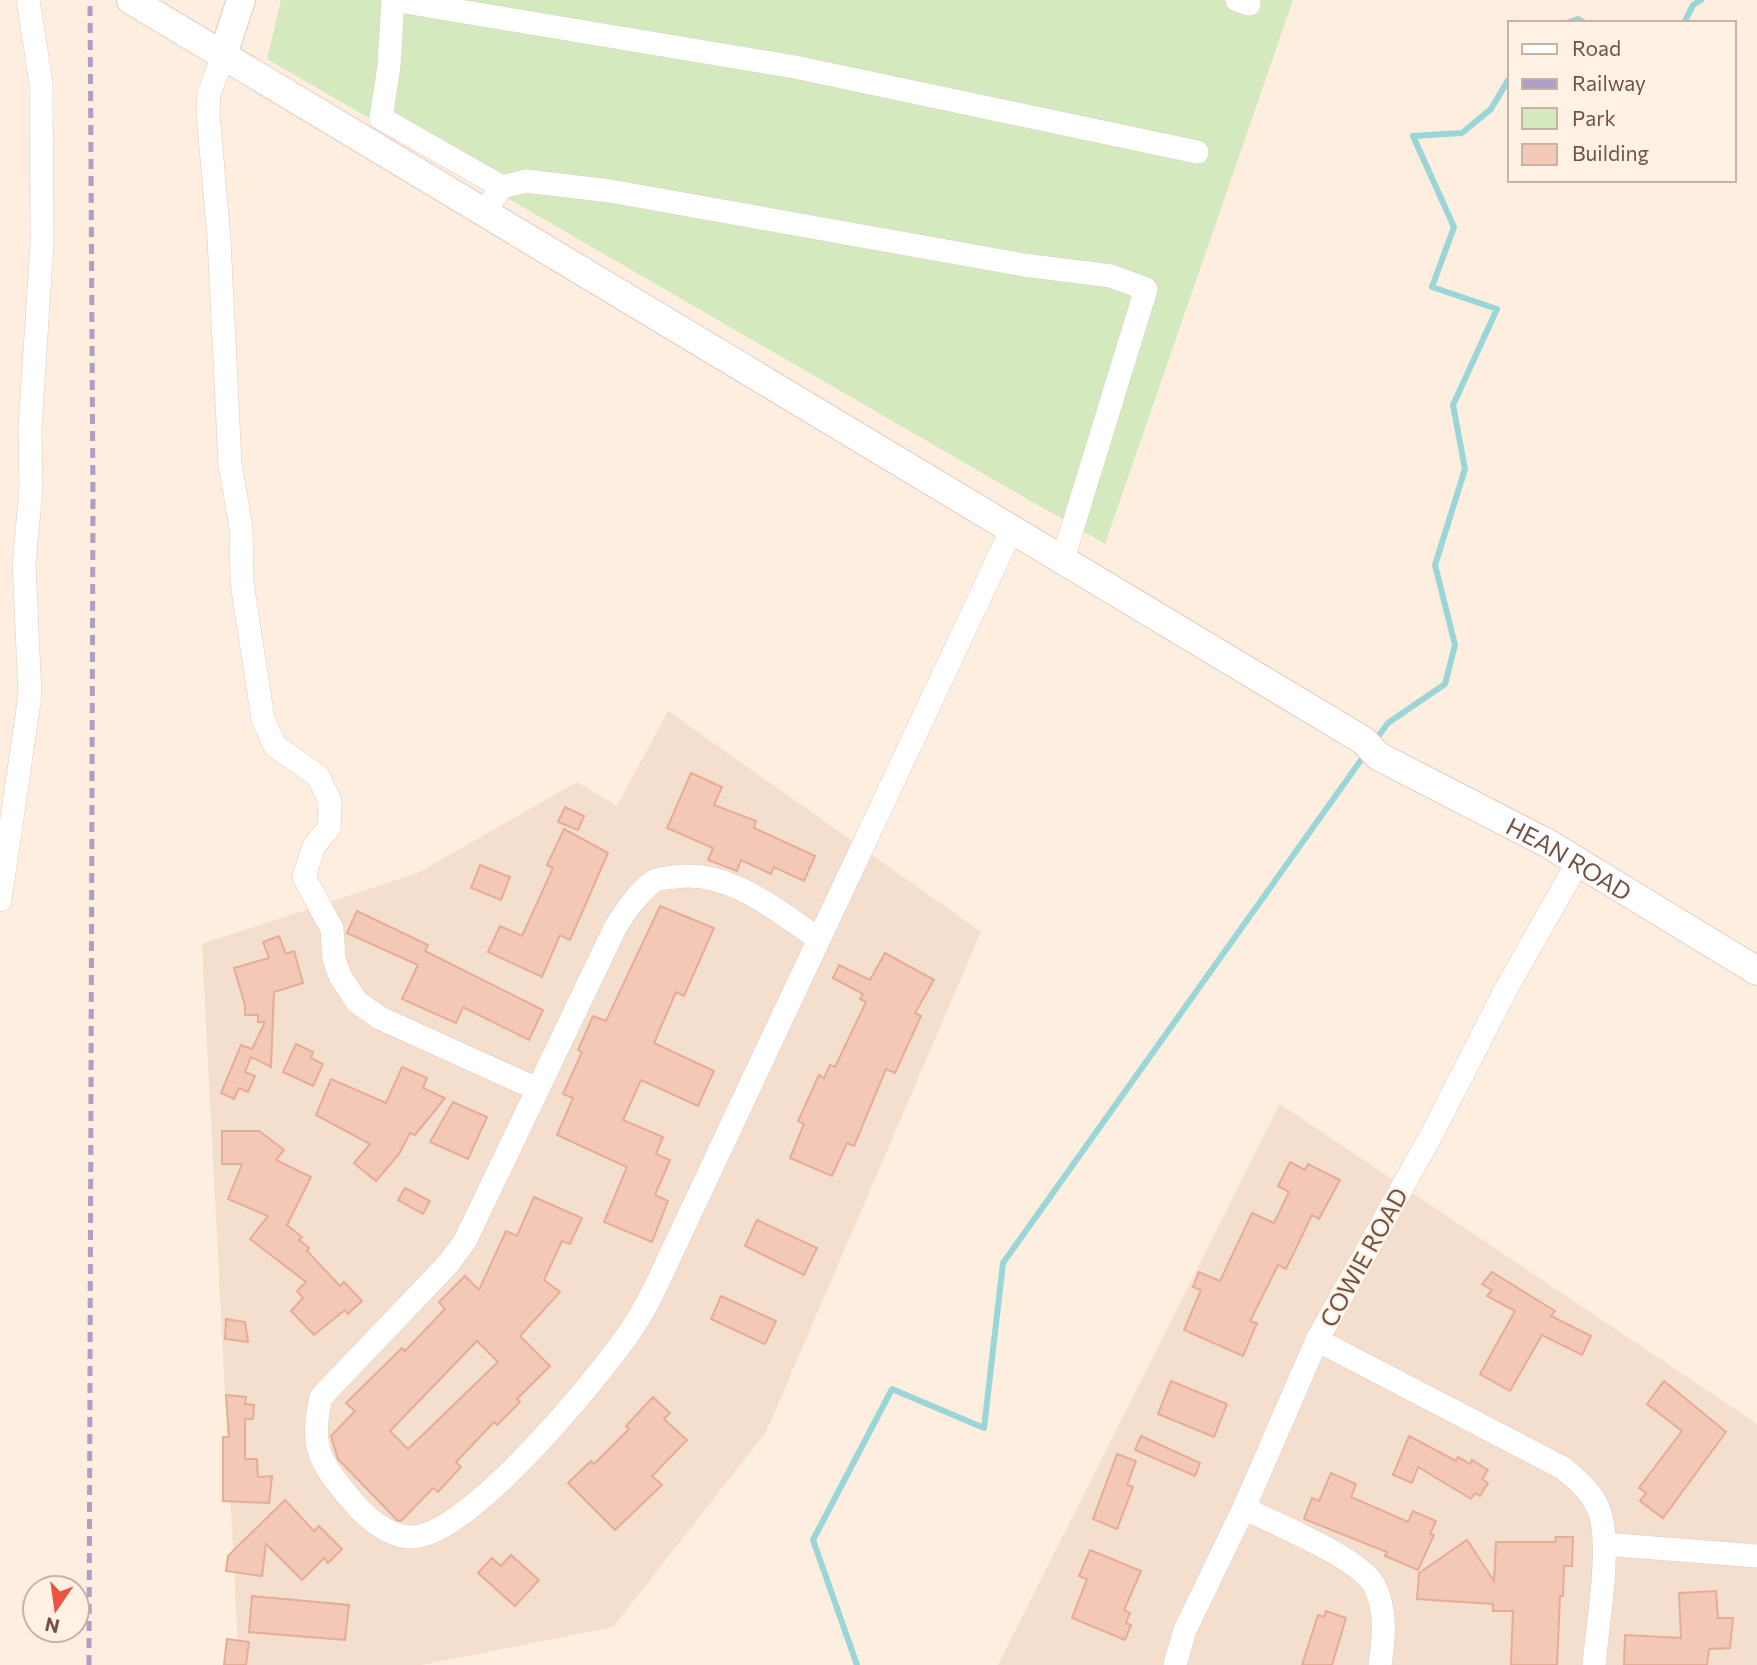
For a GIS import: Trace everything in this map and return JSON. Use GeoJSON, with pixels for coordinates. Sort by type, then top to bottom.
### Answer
{"type":"FeatureCollection","features":[{"type":"Feature","properties":{"kind":"street"},"geometry":{"type":"LineString","coordinates":[[0,900],[30,695],[24,564],[32,489],[30,427],[42,244],[41,83],[27,0]]}},
{"type":"Feature","properties":{"kind":"street","name":"HEAN ROAD"},"geometry":{"type":"LineString","coordinates":[[131,0],[1371,749],[1578,862],[1757,971]]}},
{"type":"Feature","properties":{"kind":"street"},"geometry":{"type":"LineString","coordinates":[[241,0],[211,86],[208,113],[219,239],[230,464],[241,528],[242,583],[263,719],[275,746],[318,776],[330,801],[329,828],[311,853],[304,877],[332,929],[334,959],[340,976],[357,1002],[380,1018],[537,1089]]}},
{"type":"Feature","properties":{"kind":"street"},"geometry":{"type":"LineString","coordinates":[[502,187],[381,118],[389,66],[393,0],[795,67],[1197,152]]}},
{"type":"Feature","properties":{"kind":"street"},"geometry":{"type":"LineString","coordinates":[[484,212],[502,187],[526,181],[660,198],[1024,265],[1111,276],[1146,289],[1062,562]]}},
{"type":"Feature","properties":{"kind":"street"},"geometry":{"type":"LineString","coordinates":[[819,939],[751,893],[715,878],[686,875],[656,879],[634,900],[616,926],[466,1241],[449,1265],[321,1397],[316,1420],[316,1447],[324,1465],[356,1506],[386,1531],[410,1537],[429,1534],[455,1521],[509,1473],[598,1374],[629,1334],[654,1290],[1011,531]]}},
{"type":"Feature","properties":{"kind":"street","name":"COWIE ROAD"},"geometry":{"type":"LineString","coordinates":[[1175,1665],[1185,1630],[1244,1508],[1317,1340],[1433,1132],[1505,991],[1578,862]]}},
{"type":"Feature","properties":{"kind":"street"},"geometry":{"type":"LineString","coordinates":[[1317,1340],[1563,1468],[1587,1489],[1599,1510],[1604,1544],[1594,1665]]}},
{"type":"Feature","properties":{"kind":"street"},"geometry":{"type":"LineString","coordinates":[[1244,1508],[1349,1561],[1373,1584],[1382,1608],[1384,1634],[1380,1665]]}},
{"type":"Feature","properties":{"kind":"street"},"geometry":{"type":"LineString","coordinates":[[1604,1544],[1757,1556]]}},
{"type":"Feature","properties":{"kind":"shaded area"},"geometry":{"type":"Polygon","coordinates":[[[668,711],[981,932],[766,1432],[613,1627],[421,1665],[239,1665],[202,944],[418,873],[577,782],[617,806],[668,711]]]}},
{"type":"Feature","properties":{"kind":"shaded area"},"geometry":{"type":"Polygon","coordinates":[[[1280,1104],[1757,1424],[1757,1665],[998,1665],[1280,1104]]]}},
{"type":"Feature","properties":{"kind":"green space"},"geometry":{"type":"Polygon","coordinates":[[[281,0],[1293,0],[1105,544],[267,59],[281,0]]]}},
{"type":"Feature","properties":{"kind":"building"},"geometry":{"type":"Polygon","coordinates":[[[691,773],[722,787],[714,805],[756,821],[754,828],[815,856],[804,881],[774,867],[771,874],[741,860],[737,871],[708,860],[713,848],[667,828],[691,773]]]}},
{"type":"Feature","properties":{"kind":"building"},"geometry":{"type":"Polygon","coordinates":[[[565,807],[584,816],[578,830],[558,822],[565,807]]]}},
{"type":"Feature","properties":{"kind":"building"},"geometry":{"type":"Polygon","coordinates":[[[564,829],[608,853],[570,940],[560,935],[542,977],[488,952],[500,926],[522,936],[553,868],[547,865],[564,829]]]}},
{"type":"Feature","properties":{"kind":"building"},"geometry":{"type":"Polygon","coordinates":[[[480,865],[510,877],[501,900],[471,888],[480,865]]]}},
{"type":"Feature","properties":{"kind":"building"},"geometry":{"type":"Polygon","coordinates":[[[660,906],[714,928],[684,996],[676,992],[654,1043],[714,1071],[698,1106],[641,1080],[623,1120],[663,1137],[656,1154],[670,1160],[655,1195],[668,1201],[652,1242],[604,1222],[627,1167],[557,1135],[573,1098],[563,1094],[582,1052],[578,1050],[593,1016],[606,1021],[660,906]]]}},
{"type":"Feature","properties":{"kind":"building"},"geometry":{"type":"Polygon","coordinates":[[[357,911],[428,945],[425,951],[543,1010],[529,1040],[463,1007],[456,1023],[402,999],[418,965],[347,933],[357,911]]]}},
{"type":"Feature","properties":{"kind":"building"},"geometry":{"type":"Polygon","coordinates":[[[279,936],[286,954],[294,951],[303,983],[274,992],[271,1067],[251,1057],[245,1072],[255,1076],[248,1092],[239,1088],[234,1099],[221,1093],[241,1045],[252,1049],[265,1022],[258,1022],[258,1015],[245,1015],[245,1005],[234,968],[269,958],[263,942],[279,936]]]}},
{"type":"Feature","properties":{"kind":"building"},"geometry":{"type":"Polygon","coordinates":[[[885,953],[934,980],[915,1013],[921,1016],[895,1073],[886,1069],[854,1146],[847,1143],[832,1176],[790,1158],[804,1124],[798,1121],[819,1075],[824,1078],[830,1065],[835,1067],[866,1002],[860,999],[863,994],[833,978],[839,965],[870,980],[885,953]]]}},
{"type":"Feature","properties":{"kind":"building"},"geometry":{"type":"Polygon","coordinates":[[[296,1044],[313,1052],[311,1058],[323,1064],[313,1086],[283,1072],[296,1044]]]}},
{"type":"Feature","properties":{"kind":"building"},"geometry":{"type":"Polygon","coordinates":[[[402,1067],[427,1078],[423,1088],[445,1098],[415,1135],[410,1133],[399,1154],[376,1181],[354,1163],[370,1144],[316,1115],[331,1079],[386,1103],[402,1067]]]}},
{"type":"Feature","properties":{"kind":"building"},"geometry":{"type":"Polygon","coordinates":[[[453,1102],[487,1117],[468,1159],[430,1142],[453,1102]]]}},
{"type":"Feature","properties":{"kind":"building"},"geometry":{"type":"Polygon","coordinates":[[[222,1131],[259,1131],[284,1150],[276,1160],[311,1177],[287,1225],[302,1237],[299,1240],[309,1248],[307,1251],[340,1286],[344,1282],[362,1301],[348,1314],[345,1310],[314,1335],[291,1311],[303,1298],[297,1291],[306,1282],[250,1239],[268,1216],[228,1199],[242,1164],[222,1164],[222,1131]]]}},
{"type":"Feature","properties":{"kind":"building"},"geometry":{"type":"Polygon","coordinates":[[[1290,1162],[1305,1170],[1308,1164],[1340,1180],[1319,1219],[1312,1215],[1286,1269],[1278,1265],[1250,1321],[1257,1323],[1243,1356],[1184,1330],[1201,1290],[1193,1287],[1199,1272],[1220,1281],[1252,1213],[1274,1223],[1289,1192],[1278,1186],[1290,1162]]]}},
{"type":"Feature","properties":{"kind":"building"},"geometry":{"type":"Polygon","coordinates":[[[405,1188],[430,1201],[423,1214],[398,1200],[405,1188]]]}},
{"type":"Feature","properties":{"kind":"building"},"geometry":{"type":"Polygon","coordinates":[[[534,1197],[582,1218],[570,1244],[562,1241],[544,1280],[560,1292],[520,1336],[550,1366],[517,1399],[520,1402],[497,1425],[494,1422],[456,1462],[461,1467],[438,1492],[433,1488],[401,1521],[397,1520],[338,1459],[331,1436],[355,1411],[346,1403],[402,1348],[405,1351],[445,1309],[439,1302],[465,1276],[479,1290],[506,1231],[517,1236],[534,1197]],[[477,1341],[390,1431],[408,1449],[498,1362],[477,1341]]]}},
{"type":"Feature","properties":{"kind":"building"},"geometry":{"type":"Polygon","coordinates":[[[757,1220],[817,1248],[804,1275],[745,1246],[757,1220]]]}},
{"type":"Feature","properties":{"kind":"building"},"geometry":{"type":"Polygon","coordinates":[[[1492,1272],[1555,1311],[1551,1316],[1591,1336],[1582,1355],[1542,1335],[1510,1391],[1480,1374],[1515,1311],[1487,1296],[1492,1290],[1482,1284],[1492,1272]]]}},
{"type":"Feature","properties":{"kind":"building"},"geometry":{"type":"Polygon","coordinates":[[[721,1296],[776,1321],[765,1344],[711,1319],[721,1296]]]}},
{"type":"Feature","properties":{"kind":"building"},"geometry":{"type":"Polygon","coordinates":[[[226,1319],[245,1322],[248,1342],[225,1339],[226,1319]]]}},
{"type":"Feature","properties":{"kind":"building"},"geometry":{"type":"Polygon","coordinates":[[[1171,1381],[1227,1404],[1214,1437],[1158,1414],[1171,1381]]]}},
{"type":"Feature","properties":{"kind":"building"},"geometry":{"type":"Polygon","coordinates":[[[1664,1381],[1726,1432],[1663,1518],[1640,1501],[1646,1493],[1639,1488],[1682,1431],[1647,1404],[1664,1381]]]}},
{"type":"Feature","properties":{"kind":"building"},"geometry":{"type":"Polygon","coordinates":[[[226,1395],[246,1397],[245,1404],[254,1405],[253,1419],[245,1419],[245,1459],[257,1459],[258,1477],[272,1476],[269,1503],[223,1501],[223,1437],[229,1437],[226,1395]]]}},
{"type":"Feature","properties":{"kind":"building"},"geometry":{"type":"Polygon","coordinates":[[[653,1397],[670,1413],[664,1419],[687,1440],[652,1476],[662,1485],[615,1530],[568,1483],[591,1461],[594,1464],[629,1429],[626,1426],[653,1397]]]}},
{"type":"Feature","properties":{"kind":"building"},"geometry":{"type":"Polygon","coordinates":[[[1141,1436],[1200,1463],[1195,1476],[1135,1450],[1141,1436]]]}},
{"type":"Feature","properties":{"kind":"building"},"geometry":{"type":"Polygon","coordinates":[[[1409,1436],[1456,1461],[1458,1457],[1470,1464],[1472,1460],[1488,1470],[1482,1479],[1488,1483],[1480,1496],[1475,1493],[1471,1499],[1418,1467],[1412,1483],[1393,1475],[1409,1436]]]}},
{"type":"Feature","properties":{"kind":"building"},"geometry":{"type":"Polygon","coordinates":[[[1117,1454],[1136,1461],[1127,1485],[1133,1487],[1117,1529],[1093,1519],[1117,1454]]]}},
{"type":"Feature","properties":{"kind":"building"},"geometry":{"type":"Polygon","coordinates":[[[1331,1473],[1356,1484],[1351,1497],[1408,1522],[1413,1511],[1436,1521],[1430,1534],[1434,1535],[1418,1570],[1385,1556],[1387,1552],[1304,1519],[1312,1498],[1319,1501],[1331,1473]]]}},
{"type":"Feature","properties":{"kind":"building"},"geometry":{"type":"Polygon","coordinates":[[[285,1500],[314,1531],[319,1526],[342,1549],[328,1563],[324,1558],[302,1580],[266,1544],[262,1576],[226,1571],[228,1556],[285,1500]]]}},
{"type":"Feature","properties":{"kind":"building"},"geometry":{"type":"Polygon","coordinates":[[[1556,1537],[1573,1537],[1572,1566],[1564,1566],[1563,1596],[1560,1596],[1557,1665],[1511,1665],[1513,1611],[1493,1611],[1493,1604],[1417,1599],[1419,1573],[1467,1540],[1494,1581],[1496,1542],[1555,1542],[1556,1537]]]}},
{"type":"Feature","properties":{"kind":"building"},"geometry":{"type":"Polygon","coordinates":[[[1090,1550],[1141,1571],[1124,1610],[1130,1613],[1126,1623],[1131,1625],[1125,1640],[1072,1618],[1087,1579],[1079,1576],[1090,1550]]]}},
{"type":"Feature","properties":{"kind":"building"},"geometry":{"type":"Polygon","coordinates":[[[511,1555],[539,1580],[515,1606],[478,1573],[492,1558],[501,1566],[511,1555]]]}},
{"type":"Feature","properties":{"kind":"building"},"geometry":{"type":"Polygon","coordinates":[[[1716,1591],[1718,1618],[1733,1618],[1730,1648],[1709,1649],[1707,1665],[1624,1665],[1625,1635],[1681,1638],[1679,1593],[1716,1591]]]}},
{"type":"Feature","properties":{"kind":"building"},"geometry":{"type":"Polygon","coordinates":[[[252,1596],[349,1605],[345,1640],[249,1632],[252,1596]]]}},
{"type":"Feature","properties":{"kind":"building"},"geometry":{"type":"Polygon","coordinates":[[[1326,1611],[1346,1618],[1332,1665],[1302,1665],[1318,1615],[1324,1617],[1326,1611]]]}},
{"type":"Feature","properties":{"kind":"building"},"geometry":{"type":"Polygon","coordinates":[[[227,1639],[249,1642],[246,1665],[224,1665],[227,1639]]]}},
{"type":"Feature","properties":{"kind":"waterway"},"geometry":{"type":"LineString","coordinates":[[1685,21],[1693,5],[1701,0]]}},
{"type":"Feature","properties":{"kind":"waterway"},"geometry":{"type":"LineString","coordinates":[[1572,21],[1582,21]]}},
{"type":"Feature","properties":{"kind":"waterway"},"geometry":{"type":"LineString","coordinates":[[1375,741],[1388,723],[1445,684],[1455,645],[1435,565],[1465,469],[1453,405],[1497,309],[1432,287],[1454,227],[1413,136],[1462,133],[1491,109],[1508,80]]}},
{"type":"Feature","properties":{"kind":"waterway"},"geometry":{"type":"LineString","coordinates":[[857,1665],[813,1540],[892,1389],[984,1428],[1003,1263],[1366,753]]}},
{"type":"Feature","properties":{"kind":"railway"},"geometry":{"type":"LineString","coordinates":[[89,1665],[93,502],[90,0]]}}]}
